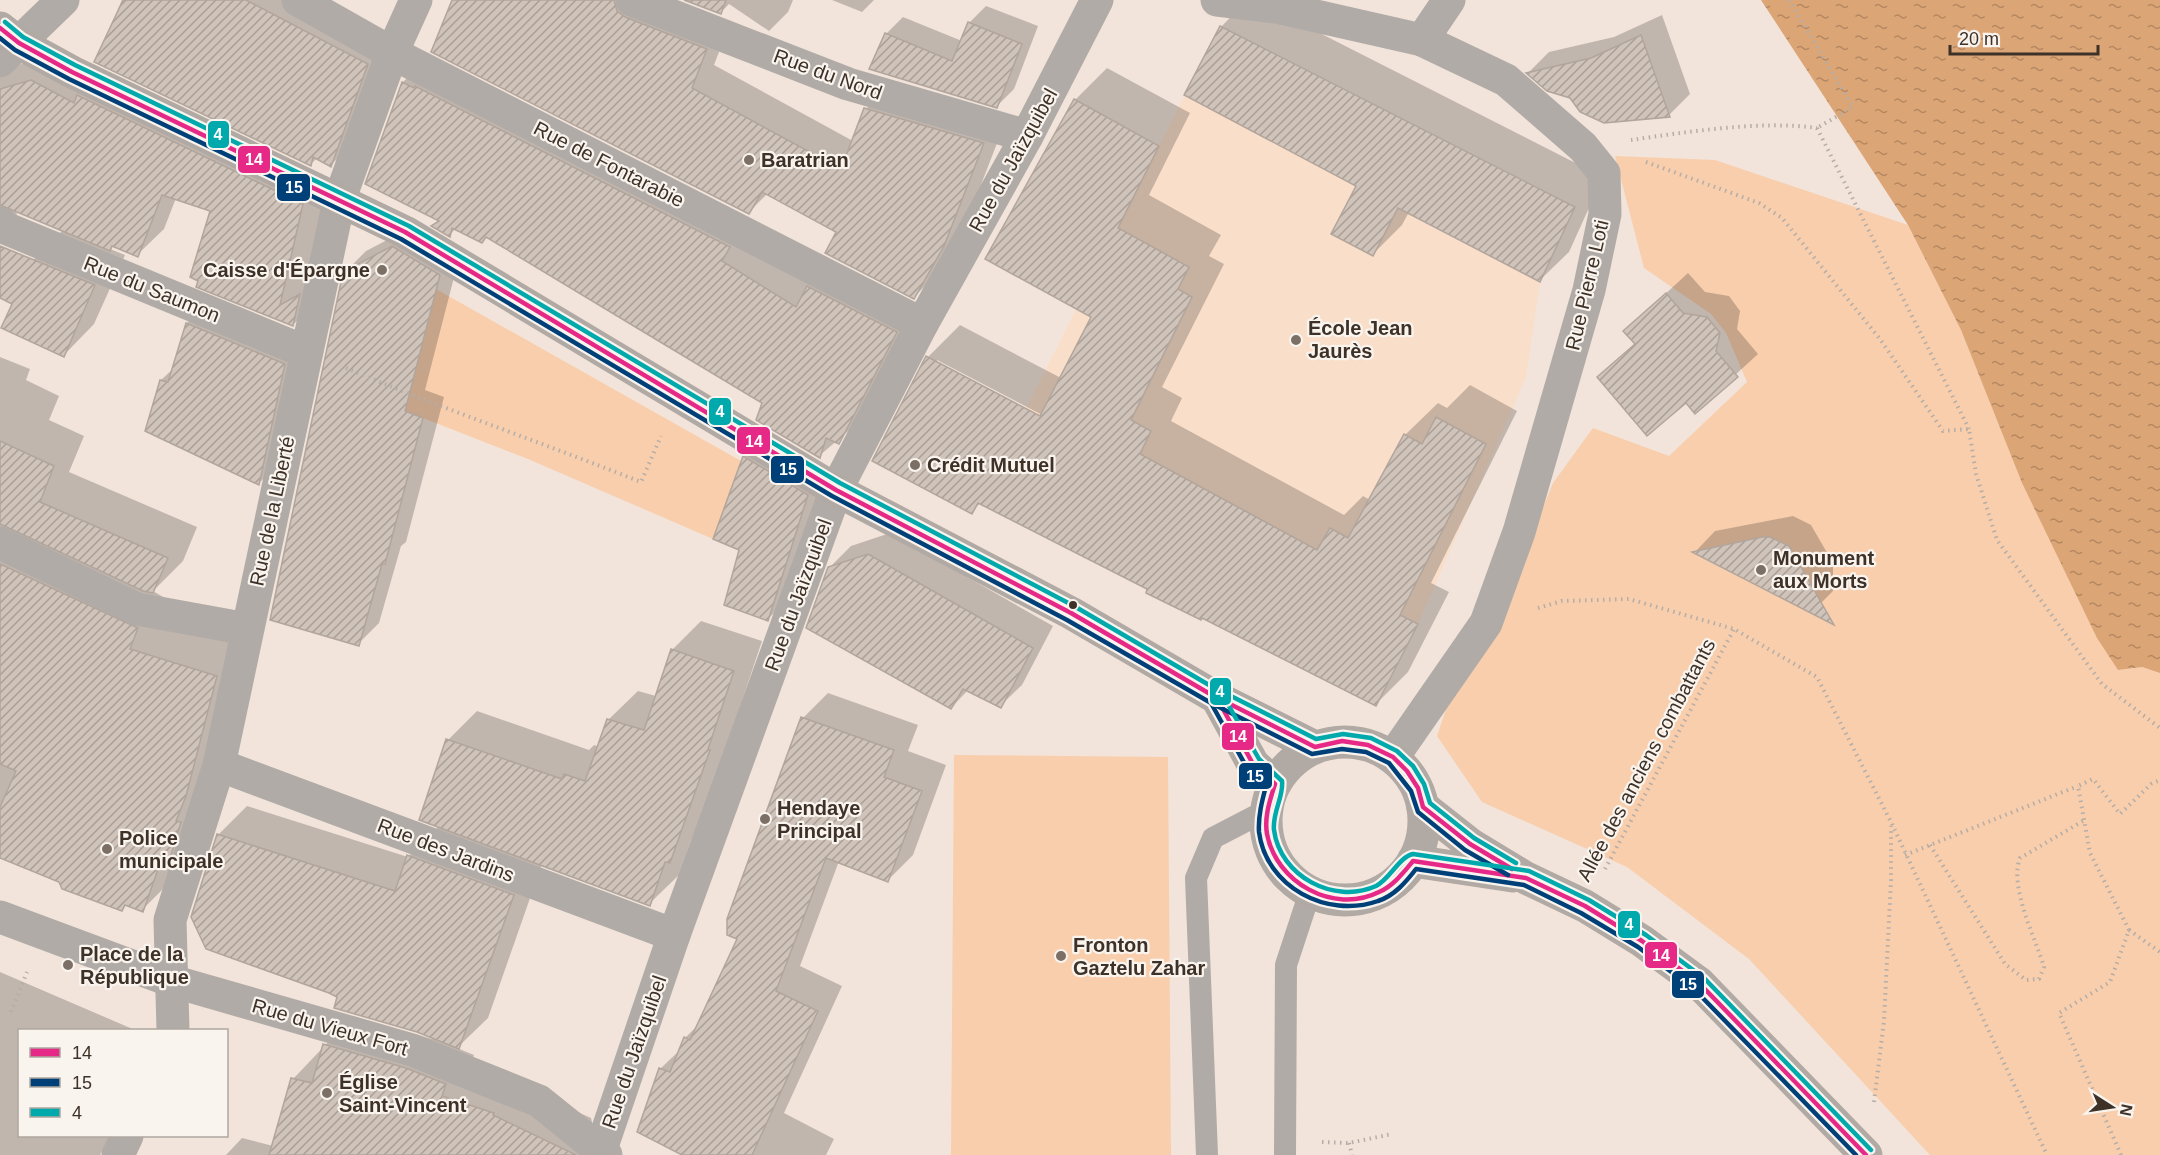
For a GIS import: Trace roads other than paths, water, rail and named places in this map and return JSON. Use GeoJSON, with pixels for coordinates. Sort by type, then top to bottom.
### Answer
{"type":"FeatureCollection","features":[{"type":"Feature","properties":{"kind":"main road"},"geometry":{"type":"LineString","coordinates":[[6,44],[72,72],[405,232],[836,490],[1071,613],[1217,698],[1315,747]]}},
{"type":"Feature","properties":{"kind":"main road"},"geometry":{"type":"LineString","coordinates":[[1217,698],[1271,797]]}},
{"type":"Feature","properties":{"kind":"main road"},"geometry":{"type":"LineString","coordinates":[[1341,741],[1368,745],[1393,757],[1407,771],[1418,788],[1423,807],[1421,844],[1413,861],[1398,880],[1377,893],[1355,899],[1332,899],[1310,892],[1291,878],[1275,858],[1267,835],[1271,797],[1292,762],[1315,747],[1341,741]]}},
{"type":"Feature","properties":{"kind":"main road"},"geometry":{"type":"LineString","coordinates":[[1423,807],[1470,844],[1526,878],[1585,906],[1642,941],[1699,983],[1863,1151]]}},
{"type":"Feature","properties":{"kind":"main road"},"geometry":{"type":"LineString","coordinates":[[1413,861],[1526,878]]}},
{"type":"Feature","properties":{"kind":"street"},"geometry":{"type":"LineString","coordinates":[[6,44],[63,0]]}},
{"type":"Feature","properties":{"kind":"street","name":"Rue de Fontarabie"},"geometry":{"type":"LineString","coordinates":[[298,0],[392,53],[922,324]]}},
{"type":"Feature","properties":{"kind":"street","name":"Rue de la Liberté"},"geometry":{"type":"LineString","coordinates":[[173,1029],[170,920],[219,765],[339,201],[392,53],[416,0]]}},
{"type":"Feature","properties":{"kind":"street","name":"Rue du Nord"},"geometry":{"type":"LineString","coordinates":[[632,0],[848,84],[1028,136]]}},
{"type":"Feature","properties":{"kind":"street","name":"Rue du Jaïzquibel"},"geometry":{"type":"LineString","coordinates":[[602,1154],[674,935],[836,490],[922,324],[1028,136],[1097,0]]}},
{"type":"Feature","properties":{"kind":"street"},"geometry":{"type":"LineString","coordinates":[[1217,0],[1276,7],[1422,40],[1449,0]]}},
{"type":"Feature","properties":{"kind":"street","name":"Rue Pierre Loti"},"geometry":{"type":"LineString","coordinates":[[1393,757],[1486,623],[1519,532],[1589,290],[1605,214],[1604,174],[1583,147],[1506,80],[1422,40]]}},
{"type":"Feature","properties":{"kind":"street","name":"Rue du Saumon"},"geometry":{"type":"LineString","coordinates":[[0,223],[5,228],[306,352]]}},
{"type":"Feature","properties":{"kind":"street"},"geometry":{"type":"LineString","coordinates":[[0,543],[137,609],[248,628]]}},
{"type":"Feature","properties":{"kind":"street","name":"Rue des Jardins"},"geometry":{"type":"LineString","coordinates":[[219,765],[674,935]]}},
{"type":"Feature","properties":{"kind":"street"},"geometry":{"type":"LineString","coordinates":[[0,917],[172,981]]}},
{"type":"Feature","properties":{"kind":"street","name":"Rue du Vieux Fort"},"geometry":{"type":"LineString","coordinates":[[172,981],[434,1059],[539,1101],[602,1154]]}},
{"type":"Feature","properties":{"kind":"street"},"geometry":{"type":"LineString","coordinates":[[118,1155],[126,1137]]}},
{"type":"Feature","properties":{"kind":"lane"},"geometry":{"type":"LineString","coordinates":[[1207,1155],[1196,878],[1213,838],[1271,797]]}},
{"type":"Feature","properties":{"kind":"lane"},"geometry":{"type":"LineString","coordinates":[[1285,1155],[1286,965],[1310,892]]}},
{"type":"Feature","properties":{"kind":"water"},"geometry":{"type":"Polygon","coordinates":[[[1761,0],[2160,0],[2160,673],[2142,667],[2118,670],[2097,638],[2022,483],[1961,330],[1908,225],[1761,0]]]}},
{"type":"Feature","properties":{"kind":"place","name":"Baratrian"},"geometry":{"type":"Point","coordinates":[749,160]}},
{"type":"Feature","properties":{"kind":"place","name":"Caisse d'Épargne"},"geometry":{"type":"Point","coordinates":[382,270]}},
{"type":"Feature","properties":{"kind":"place","name":"École Jean Jaurès"},"geometry":{"type":"Point","coordinates":[1296,340]}},
{"type":"Feature","properties":{"kind":"place","name":"Crédit Mutuel"},"geometry":{"type":"Point","coordinates":[915,465]}},
{"type":"Feature","properties":{"kind":"place","name":"Monument aux Morts"},"geometry":{"type":"Point","coordinates":[1761,570]}},
{"type":"Feature","properties":{"kind":"place","name":"Hendaye Principal"},"geometry":{"type":"Point","coordinates":[765,819]}},
{"type":"Feature","properties":{"kind":"place","name":"Police municipale"},"geometry":{"type":"Point","coordinates":[107,849]}},
{"type":"Feature","properties":{"kind":"place","name":"Fronton Gaztelu Zahar"},"geometry":{"type":"Point","coordinates":[1061,956]}},
{"type":"Feature","properties":{"kind":"place","name":"Place de la République"},"geometry":{"type":"Point","coordinates":[68,965]}},
{"type":"Feature","properties":{"kind":"place","name":"Église Saint-Vincent"},"geometry":{"type":"Point","coordinates":[327,1093]}}]}
